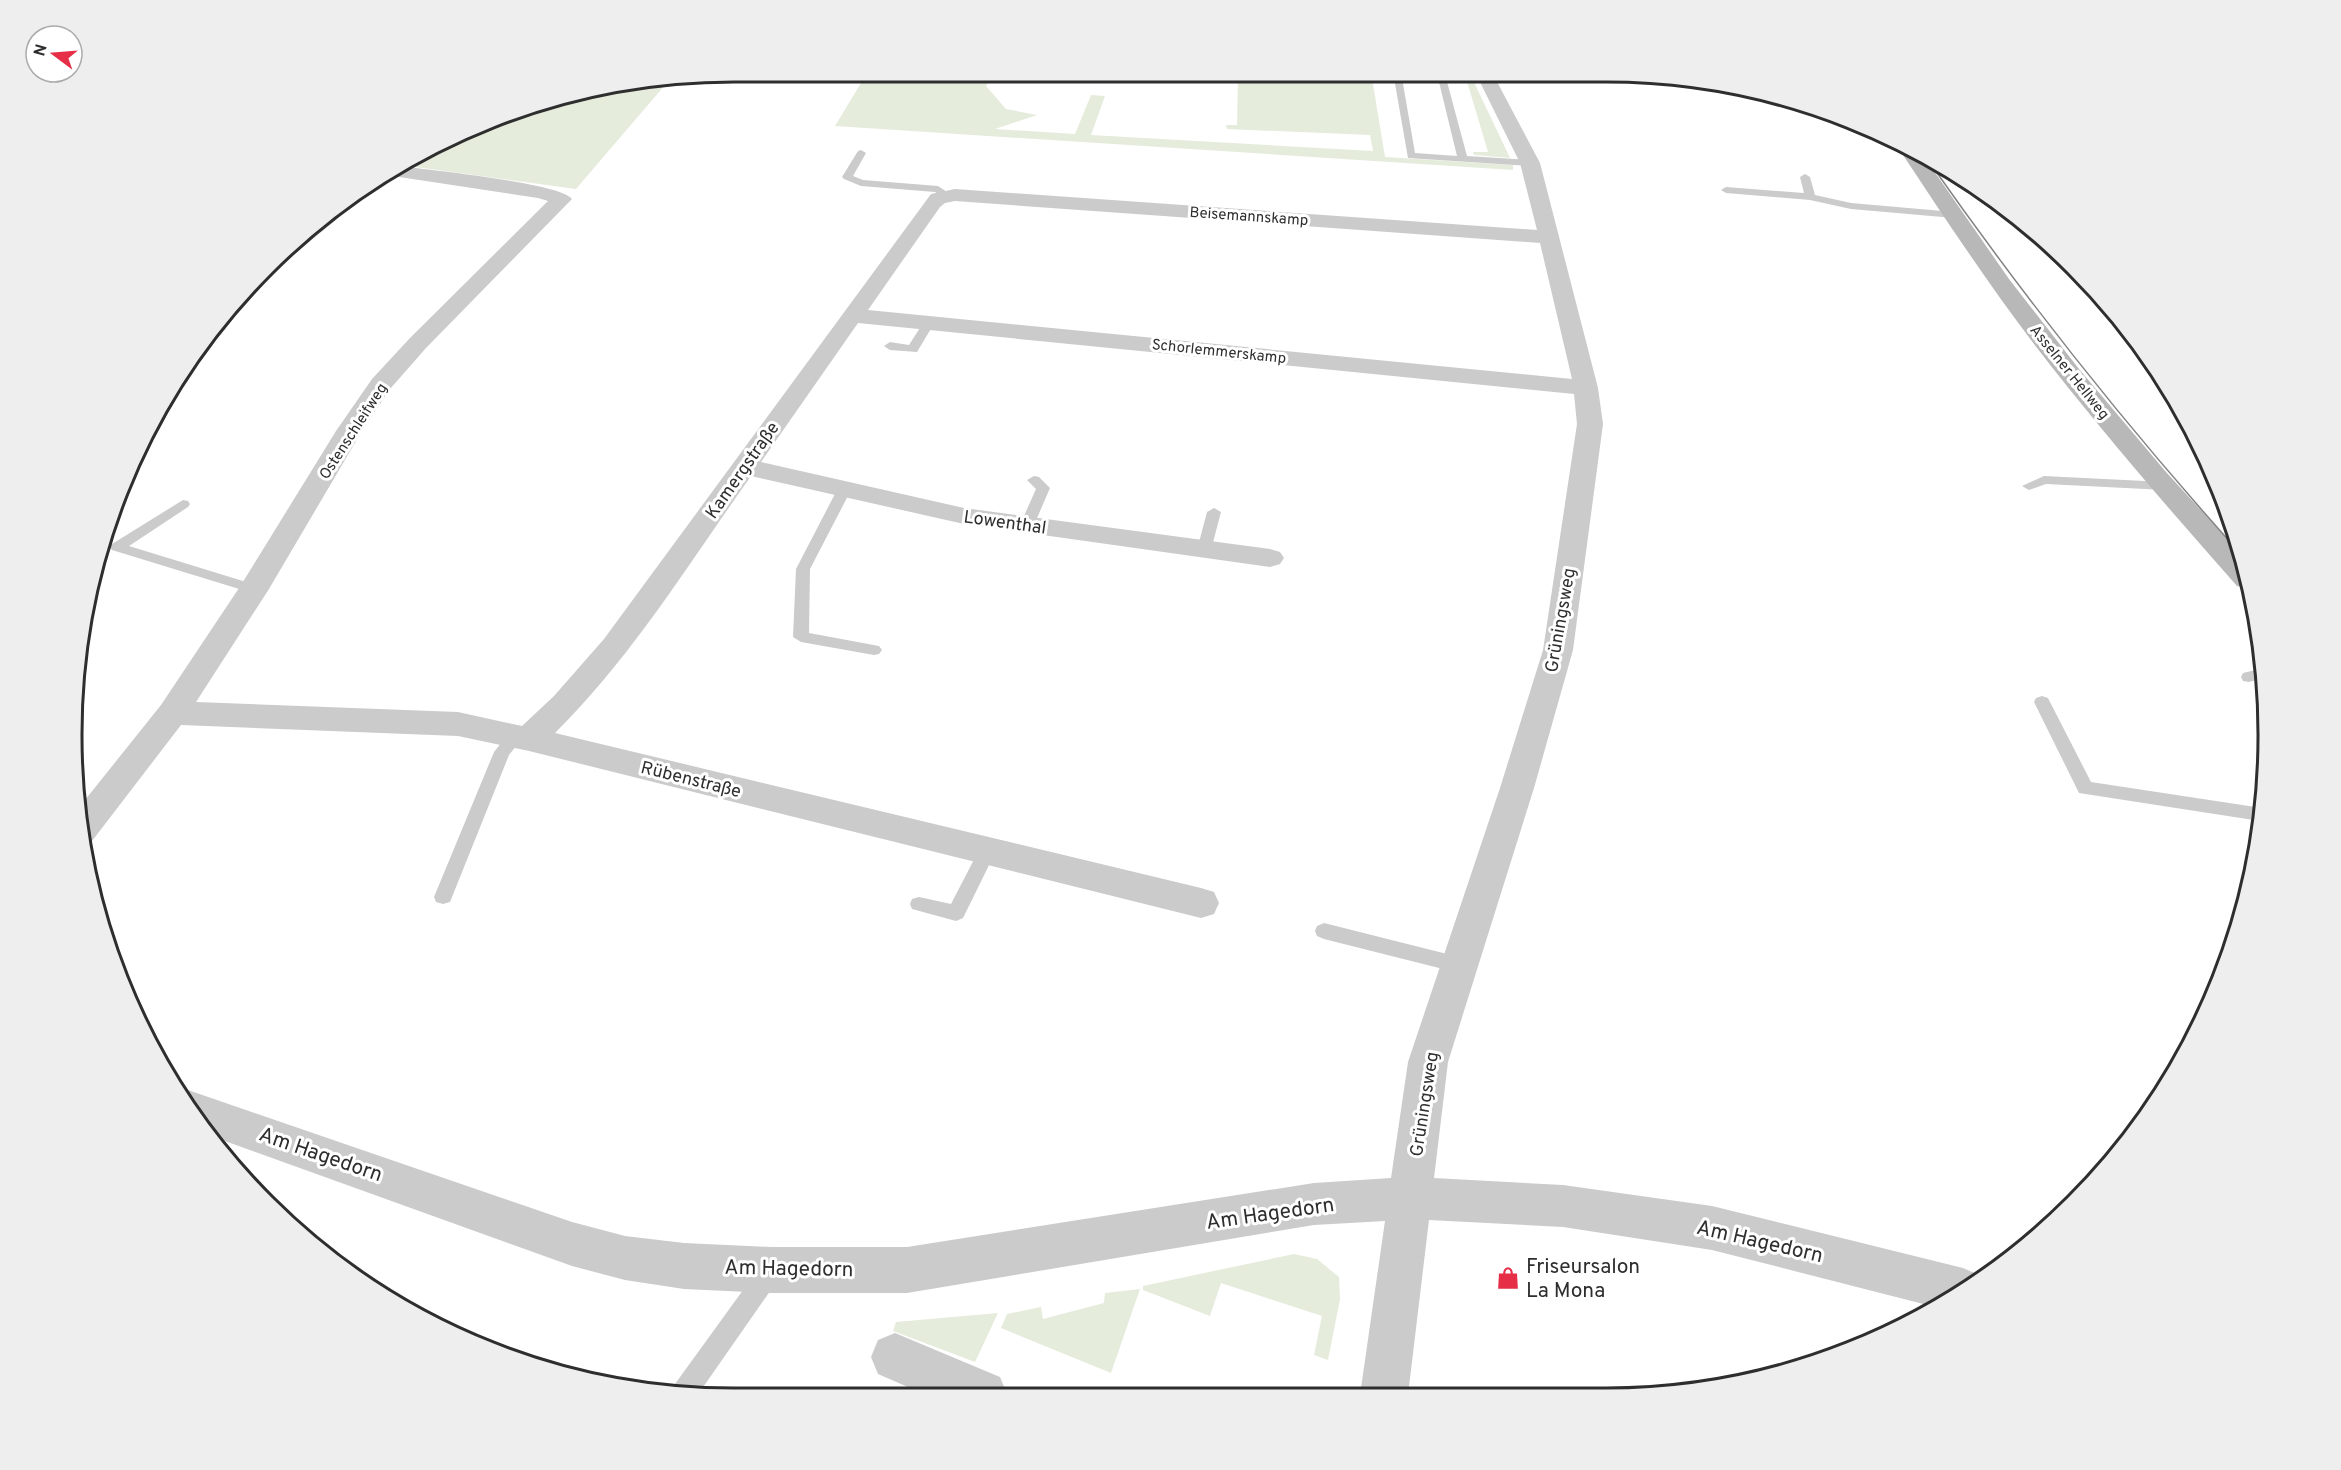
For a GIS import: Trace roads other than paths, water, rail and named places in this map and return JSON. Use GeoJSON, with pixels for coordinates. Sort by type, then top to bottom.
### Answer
{"type":"FeatureCollection","features":[{"type":"Feature","properties":{"kind":"main road","name":"Asselner Hellweg"},"geometry":{"type":"LineString","coordinates":[[1918,163],[1995,274],[2058,358],[2236,567]]}},
{"type":"Feature","properties":{"kind":"street","name":"Grüningsweg"},"geometry":{"type":"LineString","coordinates":[[1410,1198],[1428,1062],[1514,798],[1558,650],[1590,424],[1586,388],[1530,163],[1489,82]]}},
{"type":"Feature","properties":{"kind":"street","name":"Ostenschleifweg"},"geometry":{"type":"LineString","coordinates":[[88,821],[172,713],[254,589],[349,431],[381,384],[418,343],[562,199],[541,192],[405,173]]}},
{"type":"Feature","properties":{"kind":"street","name":"Beisemannskamp"},"geometry":{"type":"LineString","coordinates":[[948,196],[1550,237]]}},
{"type":"Feature","properties":{"kind":"street","name":"Kamergstraße"},"geometry":{"type":"LineString","coordinates":[[522,737],[565,704],[615,646],[852,315],[875,287],[933,203],[948,196]]}},
{"type":"Feature","properties":{"kind":"street","name":"Schorlemmerskamp"},"geometry":{"type":"LineString","coordinates":[[852,315],[1586,388]]}},
{"type":"Feature","properties":{"kind":"street","name":"Lowenthal"},"geometry":{"type":"LineString","coordinates":[[744,466],[964,516],[1270,558]]}},
{"type":"Feature","properties":{"kind":"street","name":"Rübenstraße"},"geometry":{"type":"LineString","coordinates":[[172,713],[458,724],[522,737],[1201,903]]}},
{"type":"Feature","properties":{"kind":"street","name":"Am Hagedorn"},"geometry":{"type":"LineString","coordinates":[[204,1115],[572,1244],[625,1258],[655,1262],[771,1270],[907,1270],[1314,1204],[1410,1198],[1563,1206],[1712,1228],[1952,1288]]}},
{"type":"Feature","properties":{"kind":"street"},"geometry":{"type":"LineString","coordinates":[[1385,1388],[1410,1198]]}},
{"type":"Feature","properties":{"kind":"street"},"geometry":{"type":"LineString","coordinates":[[895,1357],[968,1388]]}},
{"type":"Feature","properties":{"kind":"lane"},"geometry":{"type":"LineString","coordinates":[[1399,82],[1411,156],[1530,163]]}},
{"type":"Feature","properties":{"kind":"lane"},"geometry":{"type":"LineString","coordinates":[[1443,82],[1463,159]]}},
{"type":"Feature","properties":{"kind":"lane"},"geometry":{"type":"LineString","coordinates":[[861,153],[847,177],[861,183],[938,189],[948,196]]}},
{"type":"Feature","properties":{"kind":"lane"},"geometry":{"type":"LineString","coordinates":[[1804,177],[1810,197]]}},
{"type":"Feature","properties":{"kind":"lane"},"geometry":{"type":"LineString","coordinates":[[1726,190],[1810,197],[1851,206],[1954,215]]}},
{"type":"Feature","properties":{"kind":"lane"},"geometry":{"type":"LineString","coordinates":[[891,346],[913,348],[929,322]]}},
{"type":"Feature","properties":{"kind":"lane"},"geometry":{"type":"LineString","coordinates":[[1028,525],[1043,488],[1035,480]]}},
{"type":"Feature","properties":{"kind":"lane"},"geometry":{"type":"LineString","coordinates":[[2029,486],[2044,480],[2165,486]]}},
{"type":"Feature","properties":{"kind":"lane"},"geometry":{"type":"LineString","coordinates":[[844,490],[803,569],[801,637],[874,650]]}},
{"type":"Feature","properties":{"kind":"lane"},"geometry":{"type":"LineString","coordinates":[[183,504],[117,546],[254,589]]}},
{"type":"Feature","properties":{"kind":"lane"},"geometry":{"type":"LineString","coordinates":[[1204,550],[1214,512]]}},
{"type":"Feature","properties":{"kind":"lane"},"geometry":{"type":"LineString","coordinates":[[2042,702],[2085,788],[2254,814]]}},
{"type":"Feature","properties":{"kind":"lane"},"geometry":{"type":"LineString","coordinates":[[443,897],[502,752],[522,737]]}},
{"type":"Feature","properties":{"kind":"lane"},"geometry":{"type":"LineString","coordinates":[[919,904],[956,913],[987,851]]}},
{"type":"Feature","properties":{"kind":"lane"},"geometry":{"type":"LineString","coordinates":[[1324,931],[1459,965]]}},
{"type":"Feature","properties":{"kind":"lane"},"geometry":{"type":"LineString","coordinates":[[689,1386],[771,1270]]}},
{"type":"Feature","properties":{"kind":"tram line"},"geometry":{"type":"LineString","coordinates":[[1937,173],[2041,314],[2119,412],[2228,540]]}},
{"type":"Feature","properties":{"kind":"place","name":"Friseursalon La Mona"},"geometry":{"type":"Point","coordinates":[1508,1278]}}]}
